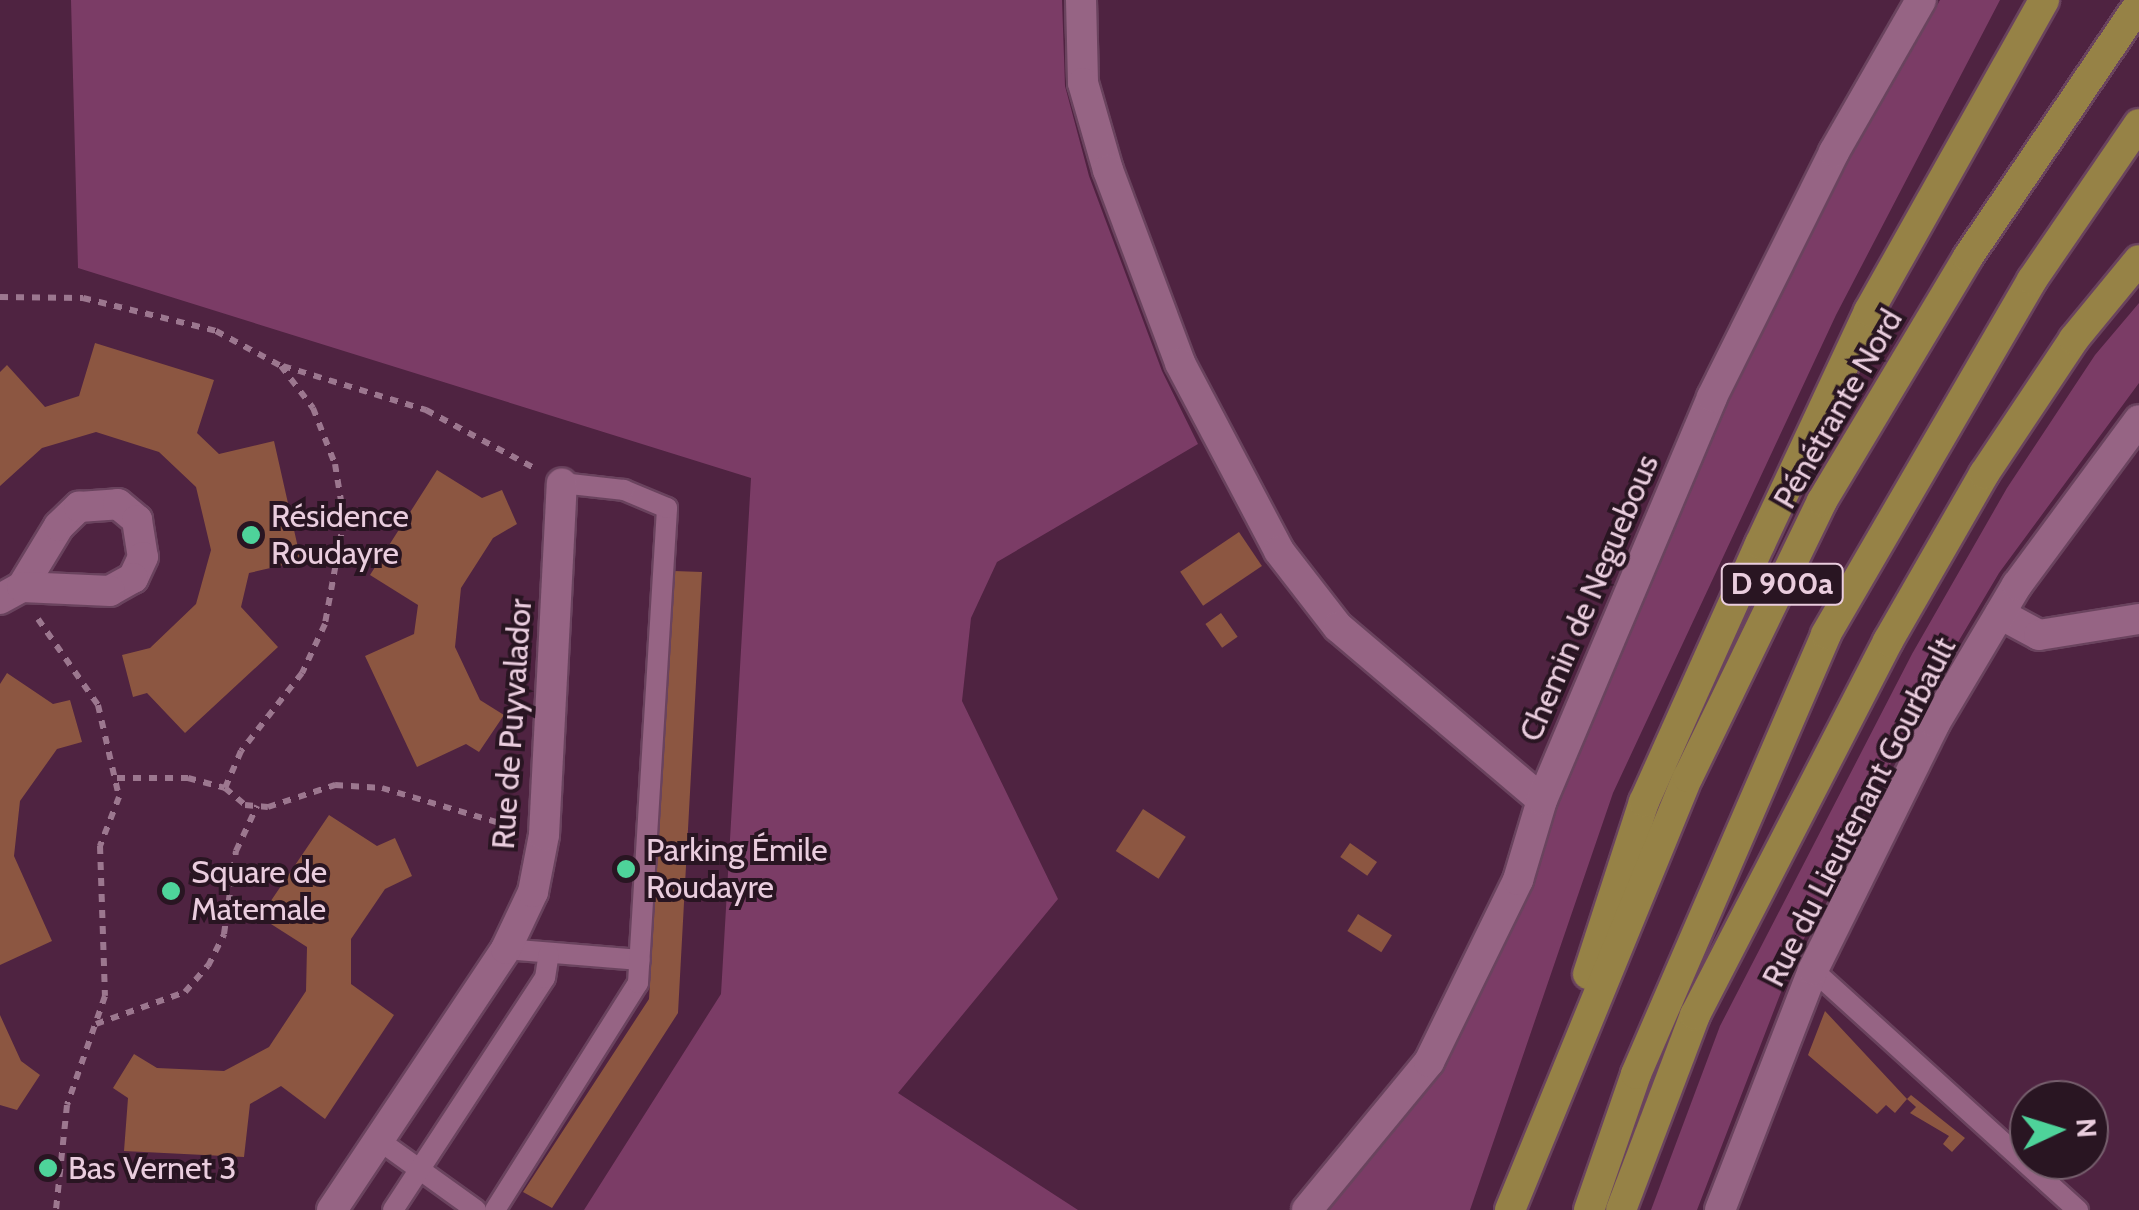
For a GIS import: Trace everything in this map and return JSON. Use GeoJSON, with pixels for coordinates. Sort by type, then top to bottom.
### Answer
{"type":"FeatureCollection","features":[{"type":"Feature","properties":{"kind":"highway"},"geometry":{"type":"LineString","coordinates":[[1510,1210],[1644,802],[1868,311],[2044,0]]}},
{"type":"Feature","properties":{"kind":"highway","name":"Pénétrante Nord"},"geometry":{"type":"LineString","coordinates":[[1510,1210],[1688,777],[1822,502],[1968,257],[2139,4]]}},
{"type":"Feature","properties":{"kind":"highway","name":"D 900a"},"geometry":{"type":"LineString","coordinates":[[1589,1210],[1636,1074],[1826,634],[2032,280],[2139,124]]}},
{"type":"Feature","properties":{"kind":"highway"},"geometry":{"type":"LineString","coordinates":[[1621,1210],[1695,1015],[1888,641],[1994,458],[2074,339],[2139,260]]}},
{"type":"Feature","properties":{"kind":"street"},"geometry":{"type":"LineString","coordinates":[[1081,0],[1083,83],[1108,170],[1180,363],[1279,551],[1338,627],[1542,800]]}},
{"type":"Feature","properties":{"kind":"street","name":"Chemin de Neguebous"},"geometry":{"type":"LineString","coordinates":[[1307,1210],[1429,1062],[1518,880],[1542,800],[1712,397],[1834,152],[1921,0]]}},
{"type":"Feature","properties":{"kind":"street","name":"Rue du Lieutenant Gourbault"},"geometry":{"type":"LineString","coordinates":[[1720,1210],[1813,970],[1935,723],[2000,614],[2139,420]]}},
{"type":"Feature","properties":{"kind":"street","name":"Rue de Puyvalador"},"geometry":{"type":"LineString","coordinates":[[332,1210],[506,949],[533,892],[544,835],[562,483]]}},
{"type":"Feature","properties":{"kind":"street"},"geometry":{"type":"LineString","coordinates":[[2000,614],[2039,635],[2139,619]]}},
{"type":"Feature","properties":{"kind":"lane"},"geometry":{"type":"LineString","coordinates":[[495,1210],[615,1028],[638,983],[667,508],[624,490],[562,483]]}},
{"type":"Feature","properties":{"kind":"lane"},"geometry":{"type":"LineString","coordinates":[[506,949],[640,960]]}},
{"type":"Feature","properties":{"kind":"lane"},"geometry":{"type":"LineString","coordinates":[[393,1210],[545,978],[549,954]]}},
{"type":"Feature","properties":{"kind":"lane"},"geometry":{"type":"LineString","coordinates":[[1813,970],[2078,1210]]}},
{"type":"Feature","properties":{"kind":"lane"},"geometry":{"type":"LineString","coordinates":[[380,1141],[476,1210]]}},
{"type":"Feature","properties":{"kind":"path"},"geometry":{"type":"LineString","coordinates":[[0,297],[83,298],[216,330],[281,366],[426,410],[562,483]]}},
{"type":"Feature","properties":{"kind":"path"},"geometry":{"type":"LineString","coordinates":[[224,788],[242,751],[302,673],[325,624],[344,519],[335,464],[318,422],[281,366]]}},
{"type":"Feature","properties":{"kind":"path"},"geometry":{"type":"LineString","coordinates":[[8,593],[98,706],[119,797],[100,846],[106,996],[68,1105],[56,1210]]}},
{"type":"Feature","properties":{"kind":"path"},"geometry":{"type":"LineString","coordinates":[[117,778],[188,778],[224,788],[257,806],[335,785],[382,788],[544,835]]}},
{"type":"Feature","properties":{"kind":"path"},"geometry":{"type":"LineString","coordinates":[[96,1024],[185,992],[208,966],[224,934],[236,851],[257,806]]}},
{"type":"Feature","properties":{"kind":"shaded area"},"geometry":{"type":"Polygon","coordinates":[[[71,0],[1062,0],[1065,86],[1089,176],[1162,371],[1198,444],[997,562],[971,618],[962,701],[1058,899],[898,1093],[1078,1210],[584,1210],[721,994],[751,478],[78,268],[71,0]]]}},
{"type":"Feature","properties":{"kind":"shaded area"},"geometry":{"type":"Polygon","coordinates":[[[1940,0],[2000,0],[1836,315],[1613,793],[1470,1210],[1328,1210],[1443,1071],[1534,886],[1557,806],[1726,404],[1848,160],[1940,0]]]}},
{"type":"Feature","properties":{"kind":"shaded area"},"geometry":{"type":"Polygon","coordinates":[[[2139,303],[2139,383],[1999,573],[1916,713],[1793,961],[1697,1210],[1651,1210],[1720,1026],[1912,654],[2007,488],[2095,355],[2139,303]]]}},
{"type":"Feature","properties":{"kind":"building","name":"Résidence Roudayre"},"geometry":{"type":"Polygon","coordinates":[[[95,343],[214,380],[197,433],[219,454],[274,441],[301,561],[249,573],[241,607],[278,647],[185,733],[147,693],[133,697],[122,655],[150,648],[196,604],[211,550],[196,487],[159,452],[96,432],[42,448],[0,486],[0,372],[7,365],[45,407],[79,396],[95,343]]]}},
{"type":"Feature","properties":{"kind":"building","name":"Résidence Roudayre"},"geometry":{"type":"Polygon","coordinates":[[[437,470],[482,498],[502,490],[517,524],[493,538],[461,588],[455,647],[480,700],[504,715],[479,752],[466,744],[417,767],[365,656],[414,634],[418,605],[370,575],[437,470]]]}},
{"type":"Feature","properties":{"kind":"building"},"geometry":{"type":"Polygon","coordinates":[[[1239,532],[1262,566],[1203,606],[1180,572],[1239,532]]]}},
{"type":"Feature","properties":{"kind":"building"},"geometry":{"type":"Polygon","coordinates":[[[674,571],[702,572],[678,1013],[552,1208],[523,1192],[649,999],[674,571]]]}},
{"type":"Feature","properties":{"kind":"building"},"geometry":{"type":"Polygon","coordinates":[[[1221,613],[1238,637],[1222,648],[1205,624],[1221,613]]]}},
{"type":"Feature","properties":{"kind":"building"},"geometry":{"type":"Polygon","coordinates":[[[7,673],[53,704],[70,700],[82,742],[57,749],[20,801],[14,856],[52,941],[0,965],[0,684],[7,673]]]}},
{"type":"Feature","properties":{"kind":"building"},"geometry":{"type":"Polygon","coordinates":[[[1143,809],[1186,837],[1159,879],[1116,851],[1143,809]]]}},
{"type":"Feature","properties":{"kind":"building"},"geometry":{"type":"Polygon","coordinates":[[[329,815],[377,846],[395,838],[412,876],[385,889],[351,939],[351,984],[394,1015],[325,1119],[281,1086],[250,1104],[244,1157],[124,1151],[128,1098],[113,1088],[134,1054],[157,1068],[224,1071],[269,1047],[306,991],[307,947],[260,917],[329,815]]]}},
{"type":"Feature","properties":{"kind":"building"},"geometry":{"type":"Polygon","coordinates":[[[1350,843],[1377,862],[1367,876],[1340,857],[1350,843]]]}},
{"type":"Feature","properties":{"kind":"building"},"geometry":{"type":"Polygon","coordinates":[[[1358,914],[1392,935],[1381,952],[1347,931],[1358,914]]]}},
{"type":"Feature","properties":{"kind":"building"},"geometry":{"type":"Polygon","coordinates":[[[1825,1011],[1907,1099],[1895,1113],[1886,1105],[1877,1114],[1808,1055],[1825,1011]]]}},
{"type":"Feature","properties":{"kind":"building"},"geometry":{"type":"Polygon","coordinates":[[[0,1015],[21,1061],[40,1075],[17,1110],[0,1105],[0,1015]]]}},
{"type":"Feature","properties":{"kind":"building"},"geometry":{"type":"Polygon","coordinates":[[[1911,1095],[1965,1138],[1952,1152],[1943,1144],[1949,1136],[1910,1113],[1916,1107],[1907,1099],[1911,1095]]]}},
{"type":"Feature","properties":{"kind":"place","name":"Résidence Roudayre"},"geometry":{"type":"Point","coordinates":[251,535]}},
{"type":"Feature","properties":{"kind":"place","name":"Parking Émile Roudayre"},"geometry":{"type":"Point","coordinates":[626,869]}},
{"type":"Feature","properties":{"kind":"place","name":"Square de Matemale"},"geometry":{"type":"Point","coordinates":[171,891]}},
{"type":"Feature","properties":{"kind":"place","name":"Bas Vernet 3"},"geometry":{"type":"Point","coordinates":[48,1168]}}]}
